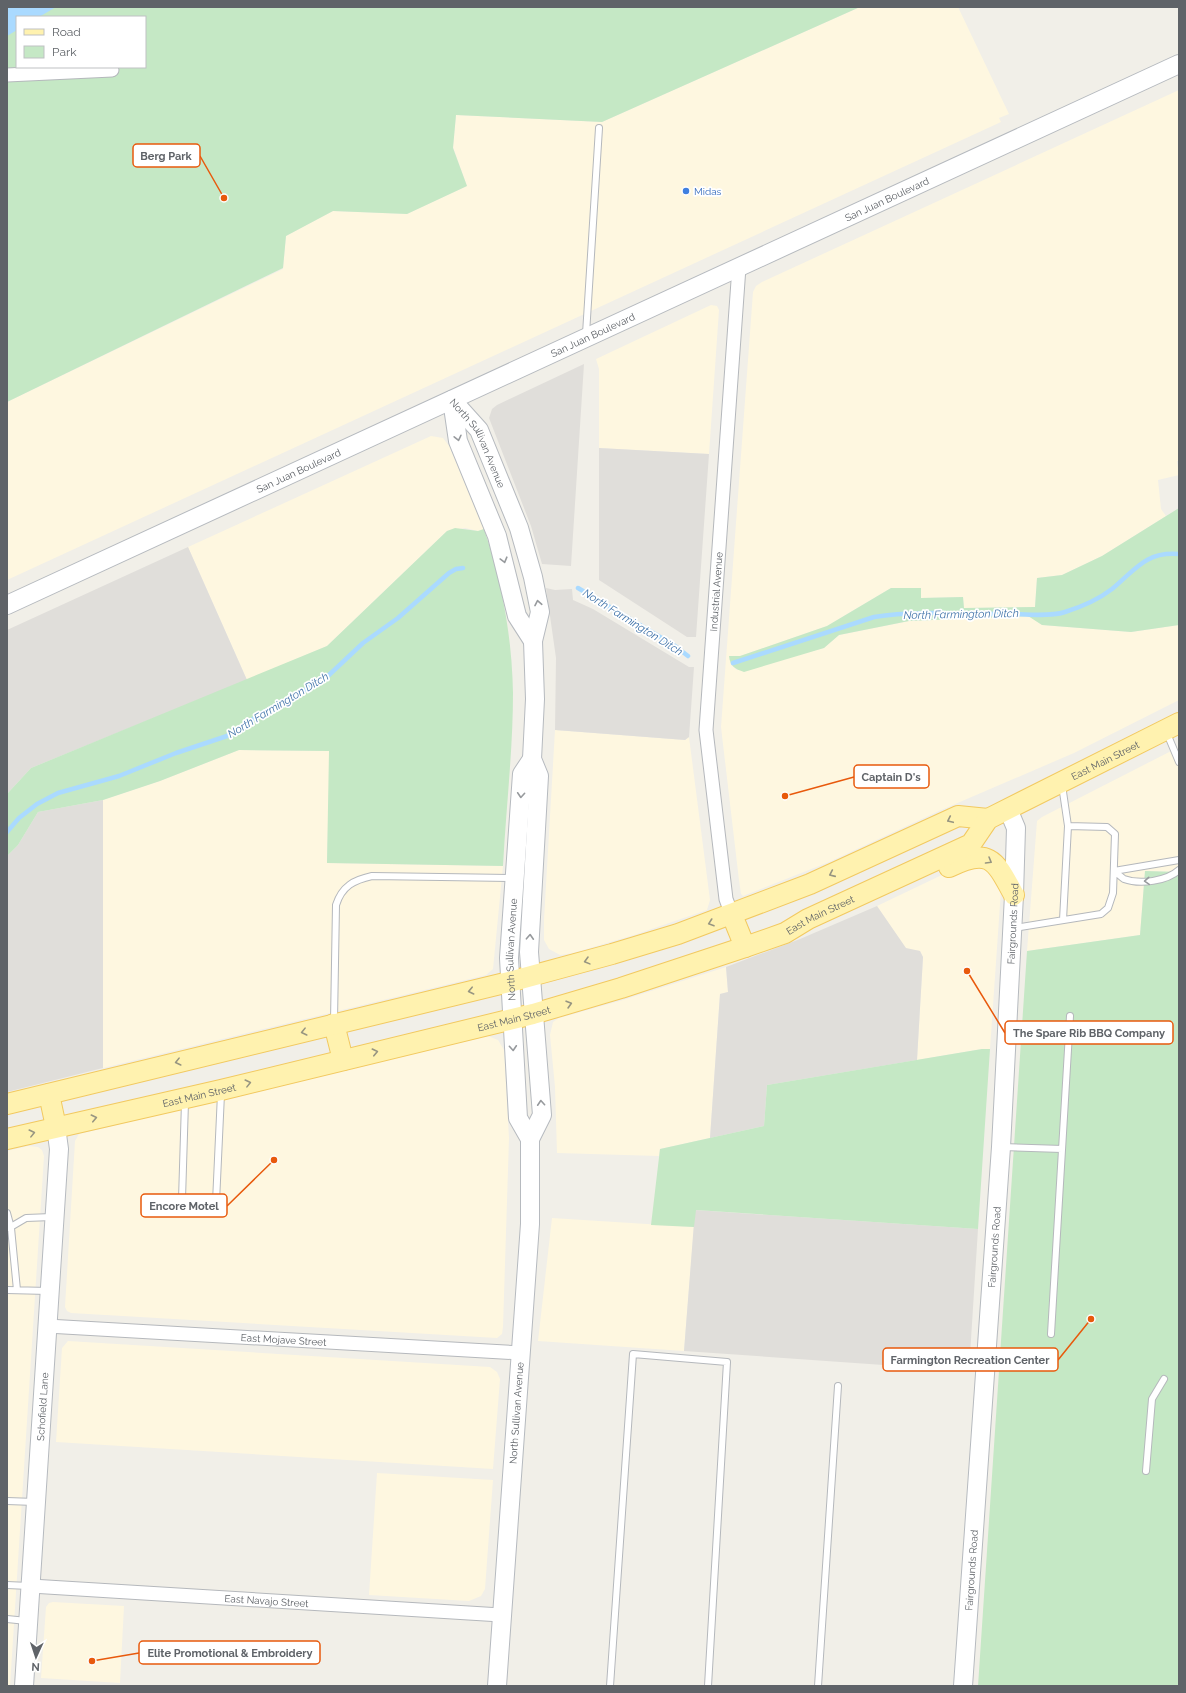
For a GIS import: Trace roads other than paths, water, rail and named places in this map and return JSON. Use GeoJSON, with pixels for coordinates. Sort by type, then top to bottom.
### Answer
{"type":"FeatureCollection","features":[{"type":"Feature","properties":{"kind":"main road","name":"San Juan Boulevard"},"geometry":{"type":"LineString","coordinates":[[7,605],[1179,64]]}},
{"type":"Feature","properties":{"kind":"main road","name":"North Sullivan Avenue"},"geometry":{"type":"LineString","coordinates":[[452,400],[458,441],[497,536],[517,616],[533,641]]}},
{"type":"Feature","properties":{"kind":"main road","name":"North Sullivan Avenue"},"geometry":{"type":"LineString","coordinates":[[452,400],[479,430],[519,528],[533,577],[540,612],[533,641],[535,699],[532,760],[540,776],[529,952],[542,1115],[530,1139],[530,1224],[497,1686]]}},
{"type":"Feature","properties":{"kind":"main road","name":"East Main Street"},"geometry":{"type":"LineString","coordinates":[[7,1139],[221,1090],[511,1020],[621,988],[785,933],[808,919],[971,844],[988,819],[1062,783],[1172,726]]}},
{"type":"Feature","properties":{"kind":"main road","name":"North Sullivan Avenue"},"geometry":{"type":"LineString","coordinates":[[530,1139],[518,1118],[511,1020],[509,958],[522,774],[532,760]]}},
{"type":"Feature","properties":{"kind":"main road","name":"Fairgrounds Road"},"geometry":{"type":"LineString","coordinates":[[963,1686],[1001,1147],[1013,929],[1016,828],[1008,809]]}},
{"type":"Feature","properties":{"kind":"main road"},"geometry":{"type":"LineString","coordinates":[[7,1104],[509,982],[656,941],[732,915],[810,884],[958,816],[988,819]]}},
{"type":"Feature","properties":{"kind":"main road"},"geometry":{"type":"LineString","coordinates":[[785,933],[815,928],[972,858],[987,858],[993,862],[1000,870],[1014,895]]}},
{"type":"Feature","properties":{"kind":"main road"},"geometry":{"type":"LineString","coordinates":[[732,915],[745,947]]}},
{"type":"Feature","properties":{"kind":"main road"},"geometry":{"type":"LineString","coordinates":[[334,1024],[342,1060]]}},
{"type":"Feature","properties":{"kind":"main road"},"geometry":{"type":"LineString","coordinates":[[49,1094],[56,1127]]}},
{"type":"Feature","properties":{"kind":"main road","name":"Schofield Lane"},"geometry":{"type":"LineString","coordinates":[[24,1686],[59,1150],[56,1127]]}},
{"type":"Feature","properties":{"kind":"street"},"geometry":{"type":"LineString","coordinates":[[7,75],[112,70]]}},
{"type":"Feature","properties":{"kind":"street","name":"Industrial Avenue"},"geometry":{"type":"LineString","coordinates":[[732,915],[726,899],[706,730],[739,267]]}},
{"type":"Feature","properties":{"kind":"street","name":"East Mojave Street"},"geometry":{"type":"LineString","coordinates":[[47,1326],[521,1353]]}},
{"type":"Feature","properties":{"kind":"street","name":"East Navajo Street"},"geometry":{"type":"LineString","coordinates":[[31,1586],[501,1615]]}},
{"type":"Feature","properties":{"kind":"lane"},"geometry":{"type":"LineString","coordinates":[[586,338],[599,128]]}},
{"type":"Feature","properties":{"kind":"lane"},"geometry":{"type":"LineString","coordinates":[[1172,726],[1179,762]]}},
{"type":"Feature","properties":{"kind":"lane"},"geometry":{"type":"LineString","coordinates":[[1062,783],[1068,826],[1063,920]]}},
{"type":"Feature","properties":{"kind":"lane"},"geometry":{"type":"LineString","coordinates":[[1013,929],[1101,914],[1108,908],[1113,893],[1115,834],[1106,827],[1068,826]]}},
{"type":"Feature","properties":{"kind":"lane"},"geometry":{"type":"LineString","coordinates":[[1114,871],[1179,860]]}},
{"type":"Feature","properties":{"kind":"lane"},"geometry":{"type":"LineString","coordinates":[[1114,871],[1124,878],[1139,881],[1159,880],[1172,876],[1179,870]]}},
{"type":"Feature","properties":{"kind":"lane"},"geometry":{"type":"LineString","coordinates":[[334,1024],[336,905],[339,895],[346,886],[358,879],[372,876],[514,878]]}},
{"type":"Feature","properties":{"kind":"lane"},"geometry":{"type":"LineString","coordinates":[[1051,1334],[1070,1016]]}},
{"type":"Feature","properties":{"kind":"lane"},"geometry":{"type":"LineString","coordinates":[[185,1098],[182,1198],[216,1202],[221,1090]]}},
{"type":"Feature","properties":{"kind":"lane"},"geometry":{"type":"LineString","coordinates":[[1001,1147],[1062,1149]]}},
{"type":"Feature","properties":{"kind":"lane"},"geometry":{"type":"LineString","coordinates":[[7,1213],[18,1290]]}},
{"type":"Feature","properties":{"kind":"lane"},"geometry":{"type":"LineString","coordinates":[[9,1228],[26,1218],[54,1218]]}},
{"type":"Feature","properties":{"kind":"lane"},"geometry":{"type":"LineString","coordinates":[[7,1290],[50,1291]]}},
{"type":"Feature","properties":{"kind":"lane"},"geometry":{"type":"LineString","coordinates":[[610,1686],[633,1354],[727,1362],[708,1686]]}},
{"type":"Feature","properties":{"kind":"lane"},"geometry":{"type":"LineString","coordinates":[[1146,1471],[1152,1399],[1164,1379]]}},
{"type":"Feature","properties":{"kind":"lane"},"geometry":{"type":"LineString","coordinates":[[818,1686],[838,1386]]}},
{"type":"Feature","properties":{"kind":"lane"},"geometry":{"type":"LineString","coordinates":[[7,1501],[36,1502]]}},
{"type":"Feature","properties":{"kind":"lane"},"geometry":{"type":"LineString","coordinates":[[7,1585],[31,1586]]}},
{"type":"Feature","properties":{"kind":"lane"},"geometry":{"type":"LineString","coordinates":[[7,1619],[29,1621]]}},
{"type":"Feature","properties":{"kind":"water"},"geometry":{"type":"Polygon","coordinates":[[[7,7],[56,7],[41,16],[16,16],[16,31],[7,36],[7,7]]]}},
{"type":"Feature","properties":{"kind":"waterway","name":"North Farmington Ditch"},"geometry":{"type":"LineString","coordinates":[[733,663],[874,617],[925,613],[1059,614],[1077,608],[1101,596],[1149,559],[1168,554],[1179,554]]}},
{"type":"Feature","properties":{"kind":"waterway","name":"North Farmington Ditch"},"geometry":{"type":"LineString","coordinates":[[7,832],[19,818],[37,804],[58,793],[119,776],[176,753],[227,736],[246,725],[258,715],[297,695],[329,675],[363,643],[398,618],[449,573],[456,569],[463,568]]}},
{"type":"Feature","properties":{"kind":"waterway","name":"North Farmington Ditch"},"geometry":{"type":"LineString","coordinates":[[578,588],[675,646],[688,656]]}},
{"type":"Feature","properties":{"kind":"place","name":"Midas"},"geometry":{"type":"Point","coordinates":[686,191]}},
{"type":"Feature","properties":{"kind":"place","name":"Berg Park"},"geometry":{"type":"Point","coordinates":[224,198]}},
{"type":"Feature","properties":{"kind":"place","name":"Captain D's"},"geometry":{"type":"Point","coordinates":[785,796]}},
{"type":"Feature","properties":{"kind":"place","name":"The Spare Rib BBQ Company"},"geometry":{"type":"Point","coordinates":[967,971]}},
{"type":"Feature","properties":{"kind":"place","name":"Encore Motel"},"geometry":{"type":"Point","coordinates":[274,1160]}},
{"type":"Feature","properties":{"kind":"place","name":"Farmington Recreation Center"},"geometry":{"type":"Point","coordinates":[1091,1319]}},
{"type":"Feature","properties":{"kind":"place","name":"Elite Promotional & Embroidery"},"geometry":{"type":"Point","coordinates":[92,1661]}}]}
